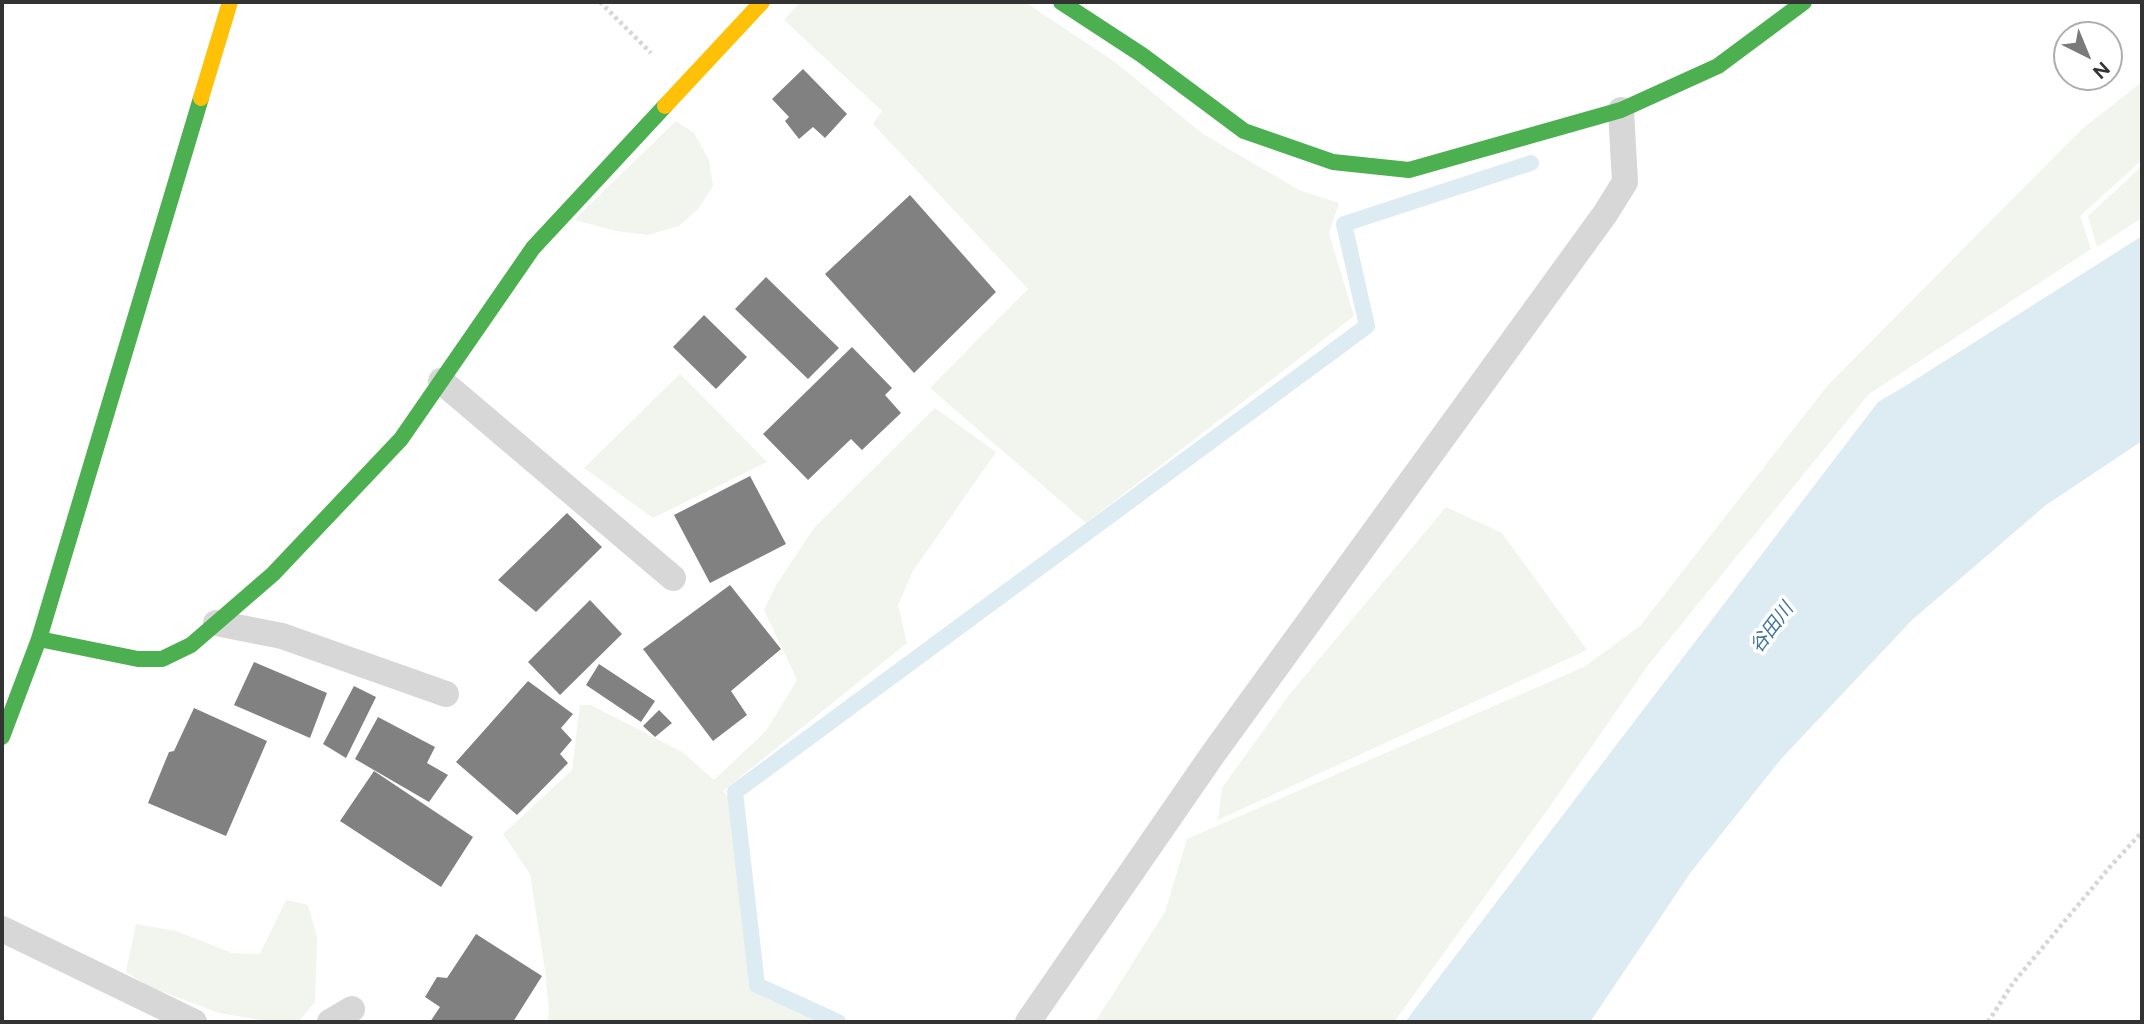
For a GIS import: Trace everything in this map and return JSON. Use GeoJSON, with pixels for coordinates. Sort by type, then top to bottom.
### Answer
{"type":"FeatureCollection","features":[{"type":"Feature","properties":{"kind":"street"},"geometry":{"type":"LineString","coordinates":[[2,737],[39,639],[230,2]]}},
{"type":"Feature","properties":{"kind":"street"},"geometry":{"type":"LineString","coordinates":[[39,639],[138,659],[162,659],[191,645],[273,574],[401,439],[533,248],[762,2]]}},
{"type":"Feature","properties":{"kind":"street"},"geometry":{"type":"LineString","coordinates":[[1061,2],[1142,55],[1244,131],[1333,162],[1409,170],[1621,110],[1718,66],[1804,2]]}},
{"type":"Feature","properties":{"kind":"lane"},"geometry":{"type":"LineString","coordinates":[[1028,1022],[1213,754],[1605,214],[1625,182],[1621,110]]}},
{"type":"Feature","properties":{"kind":"lane"},"geometry":{"type":"LineString","coordinates":[[441,380],[673,578]]}},
{"type":"Feature","properties":{"kind":"lane"},"geometry":{"type":"LineString","coordinates":[[216,623],[282,636],[446,694]]}},
{"type":"Feature","properties":{"kind":"lane"},"geometry":{"type":"LineString","coordinates":[[2,929],[194,1022]]}},
{"type":"Feature","properties":{"kind":"path"},"geometry":{"type":"LineString","coordinates":[[600,2],[683,86]]}},
{"type":"Feature","properties":{"kind":"path"},"geometry":{"type":"LineString","coordinates":[[1988,1022],[2013,983],[2142,832]]}},
{"type":"Feature","properties":{"kind":"shaded area"},"geometry":{"type":"Polygon","coordinates":[[[800,2],[1025,2],[1115,62],[1203,134],[1299,190],[1339,203],[1329,233],[1354,316],[1086,523],[930,388],[1028,289],[873,124],[882,111],[784,20],[800,2]]]}},
{"type":"Feature","properties":{"kind":"shaded area"},"geometry":{"type":"Polygon","coordinates":[[[2142,82],[2142,160],[2080,216],[2091,249],[1869,394],[1649,664],[1394,1022],[1095,1022],[1165,912],[1187,839],[1584,667],[1640,626],[1828,385],[2082,129],[2142,82]]]}},
{"type":"Feature","properties":{"kind":"shaded area"},"geometry":{"type":"Polygon","coordinates":[[[676,121],[694,133],[709,160],[713,186],[698,209],[679,226],[648,235],[617,231],[574,220],[676,121]]]}},
{"type":"Feature","properties":{"kind":"shaded area"},"geometry":{"type":"Polygon","coordinates":[[[2142,166],[2142,218],[2097,247],[2088,216],[2142,166]]]}},
{"type":"Feature","properties":{"kind":"shaded area"},"geometry":{"type":"Polygon","coordinates":[[[680,374],[767,462],[653,518],[584,468],[680,374]]]}},
{"type":"Feature","properties":{"kind":"shaded area"},"geometry":{"type":"Polygon","coordinates":[[[935,408],[996,452],[913,571],[898,605],[907,643],[723,791],[730,800],[749,986],[828,1022],[547,1022],[549,1011],[545,970],[530,874],[503,834],[572,770],[580,705],[591,705],[682,752],[714,780],[766,731],[797,680],[764,610],[775,587],[814,528],[935,408]]]}},
{"type":"Feature","properties":{"kind":"shaded area"},"geometry":{"type":"Polygon","coordinates":[[[1446,507],[1502,533],[1587,650],[1218,820],[1222,788],[1289,695],[1446,507]]]}},
{"type":"Feature","properties":{"kind":"shaded area"},"geometry":{"type":"Polygon","coordinates":[[[286,900],[308,905],[317,937],[315,1002],[300,1020],[266,1021],[219,1013],[150,987],[126,972],[136,924],[176,931],[232,953],[260,954],[286,900]]]}},
{"type":"Feature","properties":{"kind":"water","name":"谷田川"},"geometry":{"type":"Polygon","coordinates":[[[2142,236],[2142,441],[2046,505],[1912,620],[1781,759],[1691,872],[1590,1022],[1405,1022],[1878,402],[2142,236]]]}},
{"type":"Feature","properties":{"kind":"building"},"geometry":{"type":"Polygon","coordinates":[[[803,69],[847,114],[825,138],[813,127],[799,139],[785,121],[789,117],[772,99],[803,69]]]}},
{"type":"Feature","properties":{"kind":"building"},"geometry":{"type":"Polygon","coordinates":[[[910,195],[996,292],[914,373],[825,274],[910,195]]]}},
{"type":"Feature","properties":{"kind":"building"},"geometry":{"type":"Polygon","coordinates":[[[766,277],[839,348],[808,379],[735,309],[766,277]]]}},
{"type":"Feature","properties":{"kind":"building"},"geometry":{"type":"Polygon","coordinates":[[[704,315],[747,357],[716,389],[673,347],[704,315]]]}},
{"type":"Feature","properties":{"kind":"building"},"geometry":{"type":"Polygon","coordinates":[[[852,347],[892,388],[885,395],[901,413],[862,450],[851,439],[808,480],[763,434],[852,347]]]}},
{"type":"Feature","properties":{"kind":"building"},"geometry":{"type":"Polygon","coordinates":[[[750,476],[786,544],[710,583],[674,515],[750,476]]]}},
{"type":"Feature","properties":{"kind":"building"},"geometry":{"type":"Polygon","coordinates":[[[567,513],[602,547],[536,612],[498,580],[567,513]]]}},
{"type":"Feature","properties":{"kind":"building"},"geometry":{"type":"Polygon","coordinates":[[[730,585],[781,649],[731,691],[747,715],[713,741],[643,649],[730,585]]]}},
{"type":"Feature","properties":{"kind":"building"},"geometry":{"type":"Polygon","coordinates":[[[590,600],[622,634],[560,695],[528,662],[590,600]]]}},
{"type":"Feature","properties":{"kind":"building"},"geometry":{"type":"Polygon","coordinates":[[[254,662],[327,693],[310,738],[234,705],[254,662]]]}},
{"type":"Feature","properties":{"kind":"building"},"geometry":{"type":"Polygon","coordinates":[[[599,664],[655,701],[641,722],[586,685],[599,664]]]}},
{"type":"Feature","properties":{"kind":"building"},"geometry":{"type":"Polygon","coordinates":[[[528,681],[573,714],[561,728],[572,740],[560,754],[568,763],[517,815],[456,762],[528,681]]]}},
{"type":"Feature","properties":{"kind":"building"},"geometry":{"type":"Polygon","coordinates":[[[354,686],[376,697],[346,758],[323,744],[354,686]]]}},
{"type":"Feature","properties":{"kind":"building"},"geometry":{"type":"Polygon","coordinates":[[[194,708],[267,741],[226,836],[148,803],[169,752],[174,751],[194,708]]]}},
{"type":"Feature","properties":{"kind":"building"},"geometry":{"type":"Polygon","coordinates":[[[659,710],[672,723],[655,737],[643,726],[659,710]]]}},
{"type":"Feature","properties":{"kind":"building"},"geometry":{"type":"Polygon","coordinates":[[[378,717],[435,747],[427,763],[448,775],[429,802],[355,759],[378,717]]]}},
{"type":"Feature","properties":{"kind":"building"},"geometry":{"type":"Polygon","coordinates":[[[374,771],[473,837],[441,887],[340,821],[374,771]]]}},
{"type":"Feature","properties":{"kind":"building"},"geometry":{"type":"Polygon","coordinates":[[[476,934],[542,976],[513,1022],[430,1022],[440,1007],[425,997],[437,977],[447,978],[476,934]]]}},
{"type":"Feature","properties":{"kind":"waterway"},"geometry":{"type":"LineString","coordinates":[[838,1022],[757,985],[735,792],[1367,326],[1344,224],[1531,163]]}},
{"type":"Feature","properties":{"kind":"traffic: fast"},"geometry":{"type":"LineString","coordinates":[[1061,2],[1142,55],[1244,131],[1333,162],[1409,170],[1621,110],[1718,66],[1804,2]]}},
{"type":"Feature","properties":{"kind":"traffic: fast"},"geometry":{"type":"LineString","coordinates":[[2,737],[39,639],[201,98]]}},
{"type":"Feature","properties":{"kind":"traffic: fast"},"geometry":{"type":"LineString","coordinates":[[39,639],[138,659],[162,659],[191,645],[273,574],[401,439],[533,248],[665,106]]}},
{"type":"Feature","properties":{"kind":"traffic: slow"},"geometry":{"type":"LineString","coordinates":[[201,98],[230,2]]}},
{"type":"Feature","properties":{"kind":"traffic: slow"},"geometry":{"type":"LineString","coordinates":[[665,106],[762,2]]}}]}
